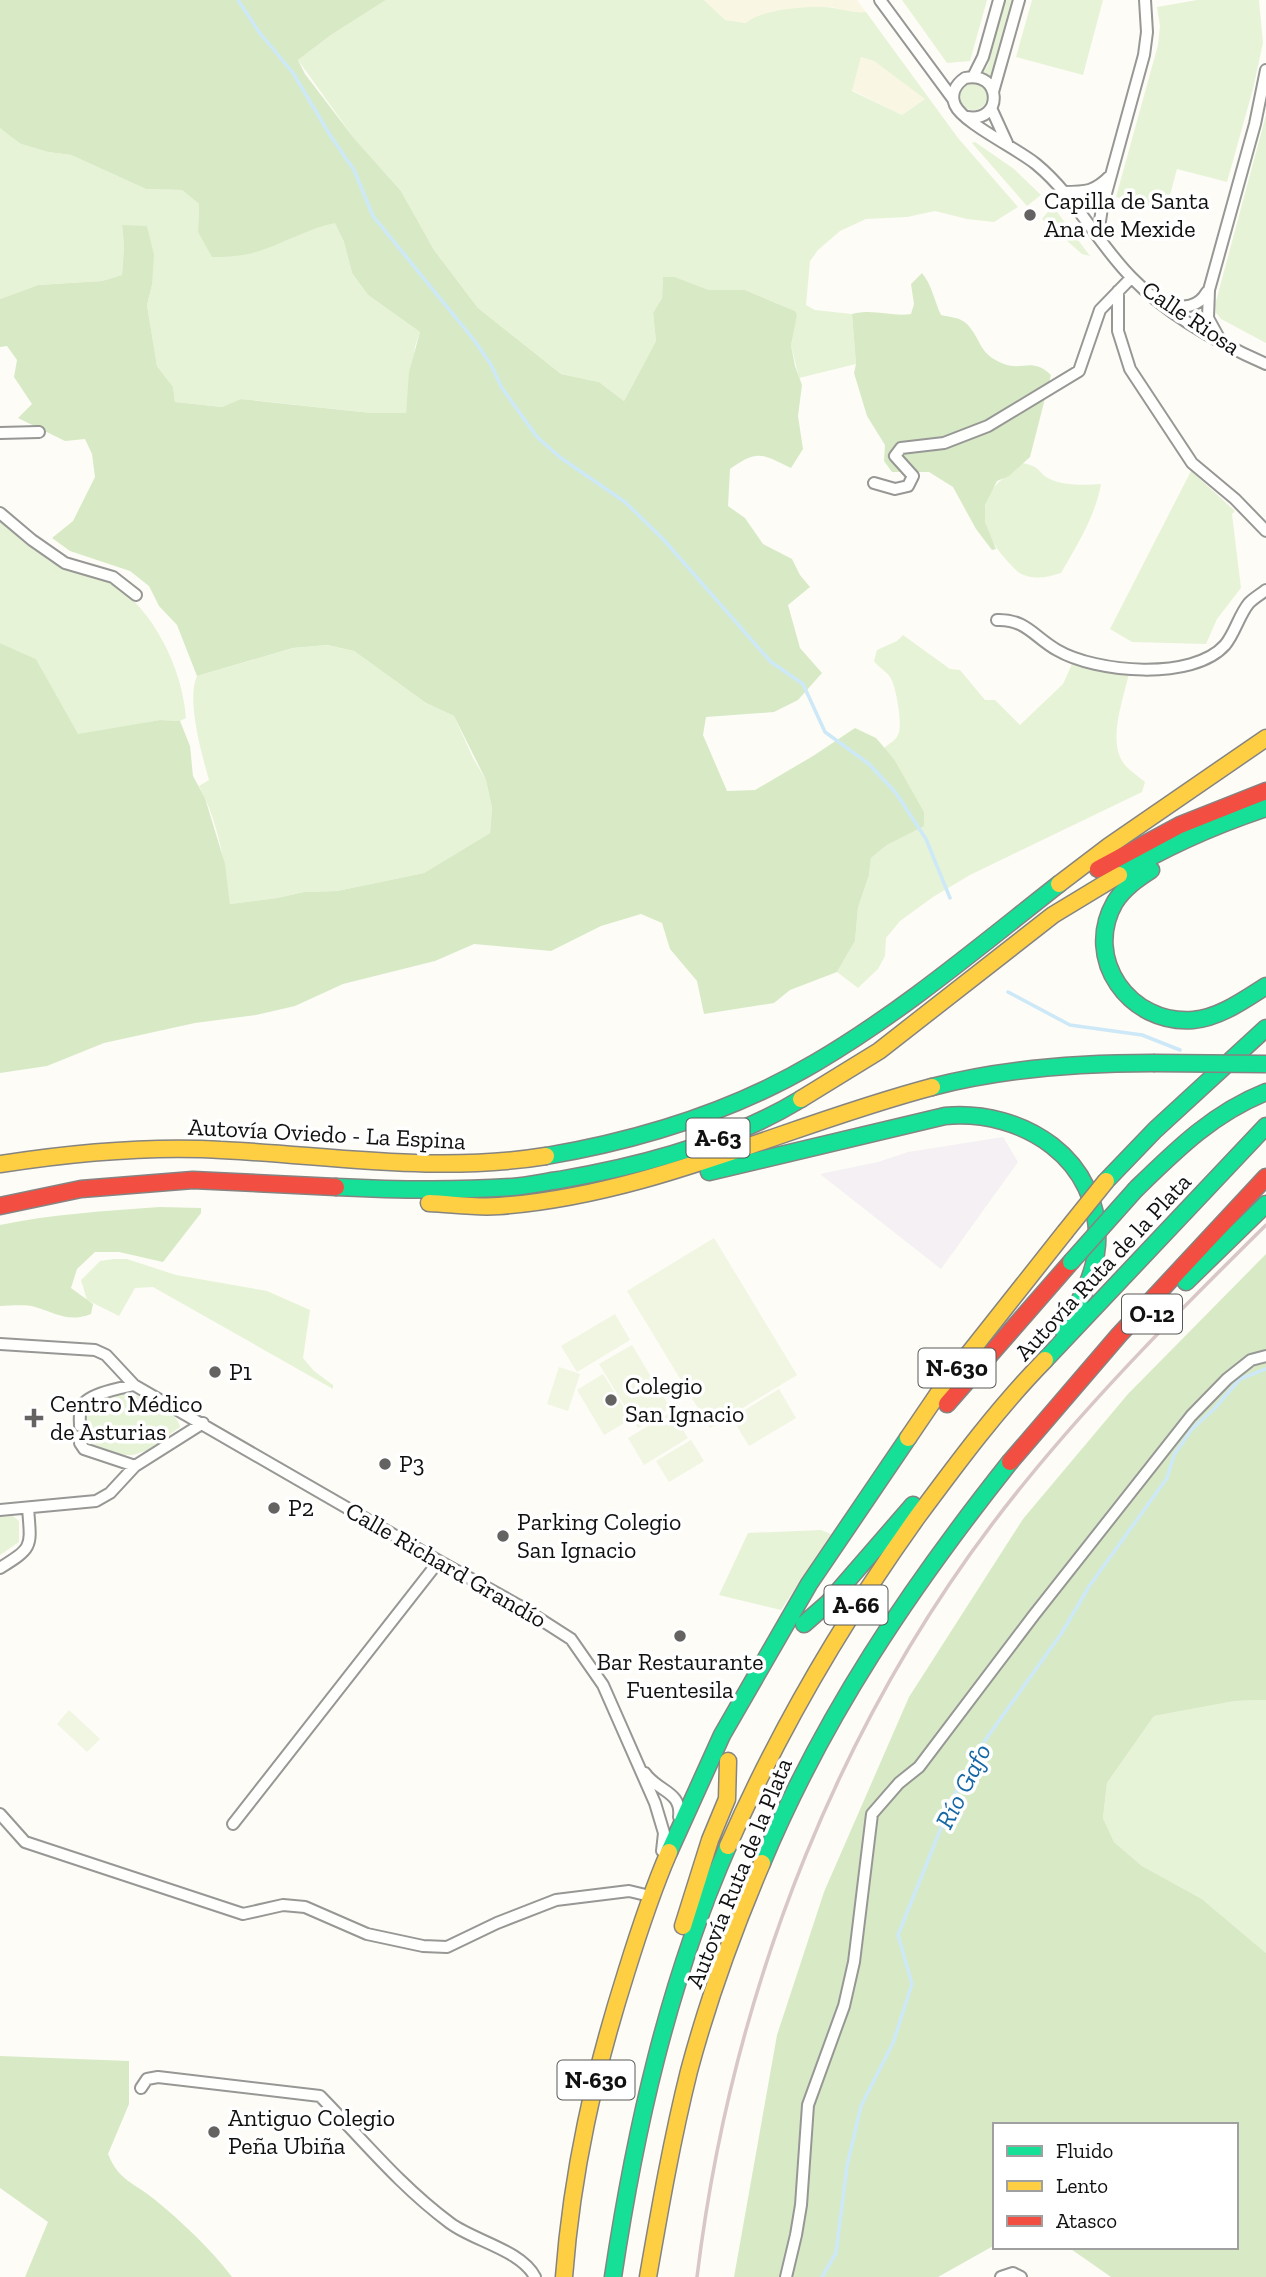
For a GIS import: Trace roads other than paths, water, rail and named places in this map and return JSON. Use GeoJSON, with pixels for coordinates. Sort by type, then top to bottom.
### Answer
{"type":"FeatureCollection","features":[{"type":"Feature","properties":{"kind":"highway","name":"A-63"},"geometry":{"type":"LineString","coordinates":[[977,949],[1039,897],[1266,738]]}},
{"type":"Feature","properties":{"kind":"highway"},"geometry":{"type":"LineString","coordinates":[[977,949],[1115,858],[1211,810],[1266,791]]}},
{"type":"Feature","properties":{"kind":"highway","name":"A-63"},"geometry":{"type":"LineString","coordinates":[[0,1206],[81,1189],[193,1180],[424,1191],[515,1187],[656,1160],[717,1138],[787,1107],[879,1051],[1053,915],[1145,859],[1225,822],[1266,808]]}},
{"type":"Feature","properties":{"kind":"highway"},"geometry":{"type":"LineString","coordinates":[[1266,814],[1181,852],[1131,882],[1112,907],[1104,941],[1104,955],[1116,984],[1135,1005],[1161,1017],[1191,1020],[1207,1017],[1224,1011],[1266,986]]}},
{"type":"Feature","properties":{"kind":"highway","name":"Autovía Oviedo - La Espina"},"geometry":{"type":"LineString","coordinates":[[0,1164],[106,1150],[200,1149],[395,1164],[466,1164],[538,1157],[604,1146],[705,1115],[759,1092],[815,1063],[896,1010],[977,949]]}},
{"type":"Feature","properties":{"kind":"highway","name":"N-630"},"geometry":{"type":"LineString","coordinates":[[564,2277],[569,2212],[581,2140],[610,2026],[652,1892],[722,1735],[809,1584],[944,1385],[1106,1181],[1154,1130],[1266,1028]]}},
{"type":"Feature","properties":{"kind":"highway"},"geometry":{"type":"LineString","coordinates":[[497,1206],[595,1190],[700,1164],[806,1126],[927,1089],[983,1076],[1096,1063],[1266,1064]]}},
{"type":"Feature","properties":{"kind":"highway","name":"N-630"},"geometry":{"type":"LineString","coordinates":[[858,1510],[1016,1322],[1136,1189],[1210,1119],[1233,1105],[1266,1092]]}},
{"type":"Feature","properties":{"kind":"highway"},"geometry":{"type":"LineString","coordinates":[[81,1189],[269,1193],[497,1206],[554,1203],[617,1194],[938,1117],[982,1115],[1021,1125],[1054,1146],[1085,1185],[1095,1214],[1095,1258],[1087,1288],[1071,1317],[997,1412]]}},
{"type":"Feature","properties":{"kind":"highway","name":"Autovía Ruta de la Plata"},"geometry":{"type":"LineString","coordinates":[[613,2277],[622,2208],[662,2031],[699,1918],[732,1836],[783,1729],[868,1585],[997,1412],[1266,1126]]}},
{"type":"Feature","properties":{"kind":"highway","name":"Autovía Ruta de la Plata"},"geometry":{"type":"LineString","coordinates":[[648,2277],[670,2150],[698,2042],[731,1940],[768,1850],[815,1748],[861,1668],[919,1581],[982,1497],[1150,1300],[1266,1177]]}},
{"type":"Feature","properties":{"kind":"highway","name":"O-12"},"geometry":{"type":"LineString","coordinates":[[1040,1426],[1266,1203]]}},
{"type":"Feature","properties":{"kind":"highway"},"geometry":{"type":"LineString","coordinates":[[804,1624],[828,1603],[889,1530],[951,1471]]}},
{"type":"Feature","properties":{"kind":"highway"},"geometry":{"type":"LineString","coordinates":[[649,2079],[653,2035],[681,1930],[710,1839],[727,1799],[728,1761]]}},
{"type":"Feature","properties":{"kind":"street"},"geometry":{"type":"LineString","coordinates":[[880,0],[953,99],[959,112],[967,117],[981,117],[991,108]]}},
{"type":"Feature","properties":{"kind":"street"},"geometry":{"type":"LineString","coordinates":[[973,77],[983,57],[999,0]]}},
{"type":"Feature","properties":{"kind":"street"},"geometry":{"type":"LineString","coordinates":[[1007,143],[991,108],[1018,0]]}},
{"type":"Feature","properties":{"kind":"street"},"geometry":{"type":"LineString","coordinates":[[1098,234],[1102,208],[1144,55],[1147,32],[1145,0]]}},
{"type":"Feature","properties":{"kind":"street"},"geometry":{"type":"LineString","coordinates":[[1221,343],[1208,318],[1209,290],[1255,124],[1266,70]]}},
{"type":"Feature","properties":{"kind":"street"},"geometry":{"type":"LineString","coordinates":[[934,74],[960,82]]}},
{"type":"Feature","properties":{"kind":"street"},"geometry":{"type":"LineString","coordinates":[[953,99],[954,90],[960,82],[973,77],[985,80],[993,92]]}},
{"type":"Feature","properties":{"kind":"street"},"geometry":{"type":"LineString","coordinates":[[1255,124],[1266,103]]}},
{"type":"Feature","properties":{"kind":"street","name":"Calle Riosa"},"geometry":{"type":"LineString","coordinates":[[967,117],[984,132],[1007,143],[1037,164],[1098,234],[1131,278],[1161,303],[1221,343],[1266,364]]}},
{"type":"Feature","properties":{"kind":"street"},"geometry":{"type":"LineString","coordinates":[[1063,192],[1084,192],[1098,187],[1113,173]]}},
{"type":"Feature","properties":{"kind":"street"},"geometry":{"type":"LineString","coordinates":[[874,484],[895,489],[908,486],[913,476],[895,456],[901,448],[944,443],[988,426],[1079,371],[1100,310],[1131,278]]}},
{"type":"Feature","properties":{"kind":"street"},"geometry":{"type":"LineString","coordinates":[[1161,303],[1177,307],[1195,305],[1209,290]]}},
{"type":"Feature","properties":{"kind":"street"},"geometry":{"type":"LineString","coordinates":[[1118,291],[1118,331],[1130,369],[1192,463],[1235,499],[1266,531]]}},
{"type":"Feature","properties":{"kind":"street"},"geometry":{"type":"LineString","coordinates":[[0,433],[39,432]]}},
{"type":"Feature","properties":{"kind":"street"},"geometry":{"type":"LineString","coordinates":[[0,513],[65,563],[113,577],[136,595]]}},
{"type":"Feature","properties":{"kind":"street"},"geometry":{"type":"LineString","coordinates":[[997,620],[1026,626],[1054,649],[1072,658],[1137,668],[1182,668],[1207,660],[1225,644],[1250,602],[1265,592]]}},
{"type":"Feature","properties":{"kind":"street","name":"Calle Richard Grandío"},"geometry":{"type":"LineString","coordinates":[[0,1344],[95,1350],[106,1355],[134,1385],[518,1605],[571,1639],[603,1685],[654,1803],[664,1841],[652,1892]]}},
{"type":"Feature","properties":{"kind":"street"},"geometry":{"type":"LineString","coordinates":[[786,2277],[801,2205],[808,2105],[844,2006],[854,1962],[872,1814],[899,1783],[919,1767],[1034,1615],[1191,1416],[1251,1360],[1266,1356]]}},
{"type":"Feature","properties":{"kind":"street"},"geometry":{"type":"LineString","coordinates":[[134,1385],[85,1400],[80,1408],[80,1443],[84,1449],[135,1466]]}},
{"type":"Feature","properties":{"kind":"street"},"geometry":{"type":"LineString","coordinates":[[0,1510],[96,1501],[110,1493],[135,1466],[203,1423]]}},
{"type":"Feature","properties":{"kind":"street"},"geometry":{"type":"LineString","coordinates":[[0,1568],[24,1553],[30,1545],[28,1507]]}},
{"type":"Feature","properties":{"kind":"street"},"geometry":{"type":"LineString","coordinates":[[233,1824],[439,1562]]}},
{"type":"Feature","properties":{"kind":"street","name":"Calle Richard Grandío"},"geometry":{"type":"LineString","coordinates":[[635,1759],[652,1783],[673,1795]]}},
{"type":"Feature","properties":{"kind":"street"},"geometry":{"type":"LineString","coordinates":[[681,1823],[677,1800],[673,1795],[690,1789],[704,1774]]}},
{"type":"Feature","properties":{"kind":"street"},"geometry":{"type":"LineString","coordinates":[[654,1803],[681,1823]]}},
{"type":"Feature","properties":{"kind":"street"},"geometry":{"type":"LineString","coordinates":[[0,1814],[25,1842],[243,1914],[284,1905],[304,1907],[367,1934],[423,1946],[447,1947],[497,1923],[556,1900],[629,1891],[652,1892]]}},
{"type":"Feature","properties":{"kind":"street"},"geometry":{"type":"LineString","coordinates":[[141,2088],[147,2079],[158,2077],[320,2096],[390,2174],[452,2225],[515,2258],[531,2269],[535,2277]]}},
{"type":"Feature","properties":{"kind":"street"},"geometry":{"type":"LineString","coordinates":[[1001,2277],[1013,2273],[1021,2277]]}},
{"type":"Feature","properties":{"kind":"waterway"},"geometry":{"type":"LineString","coordinates":[[238,0],[259,32],[293,73],[354,170],[373,216],[474,340],[490,363],[502,388],[537,437],[561,458],[625,502],[663,539],[771,662],[803,684],[825,732],[869,764],[896,793],[926,839],[950,898]]}},
{"type":"Feature","properties":{"kind":"waterway"},"geometry":{"type":"LineString","coordinates":[[1008,992],[1070,1025],[1142,1035],[1180,1050]]}},
{"type":"Feature","properties":{"kind":"waterway","name":"Río Gafo"},"geometry":{"type":"LineString","coordinates":[[822,2277],[836,2253],[847,2166],[861,2106],[893,2043],[912,1984],[898,1935],[971,1760],[1061,1634],[1090,1585],[1167,1478],[1174,1455],[1192,1429],[1240,1379],[1266,1369]]}},
{"type":"Feature","properties":{"kind":"railway"},"geometry":{"type":"LineString","coordinates":[[697,2277],[714,2169],[737,2063],[768,1958],[806,1855],[850,1756],[902,1660],[960,1568],[1026,1481],[1083,1414],[1266,1225]]}},
{"type":"Feature","properties":{"kind":"place","name":"Capilla de Santa Ana de Mexide"},"geometry":{"type":"Point","coordinates":[1030,215]}},
{"type":"Feature","properties":{"kind":"place","name":"P1"},"geometry":{"type":"Point","coordinates":[215,1372]}},
{"type":"Feature","properties":{"kind":"place","name":"Colegio San Ignacio"},"geometry":{"type":"Point","coordinates":[611,1400]}},
{"type":"Feature","properties":{"kind":"place","name":"Centro Médico de Asturias"},"geometry":{"type":"Point","coordinates":[34,1418]}},
{"type":"Feature","properties":{"kind":"place","name":"P3"},"geometry":{"type":"Point","coordinates":[385,1464]}},
{"type":"Feature","properties":{"kind":"place","name":"P2"},"geometry":{"type":"Point","coordinates":[274,1508]}},
{"type":"Feature","properties":{"kind":"place","name":"Parking Colegio San Ignacio"},"geometry":{"type":"Point","coordinates":[503,1536]}},
{"type":"Feature","properties":{"kind":"place","name":"Bar Restaurante Fuentesila"},"geometry":{"type":"Point","coordinates":[680,1636]}},
{"type":"Feature","properties":{"kind":"place","name":"Antiguo Colegio Peña Ubiña"},"geometry":{"type":"Point","coordinates":[214,2132]}}]}
